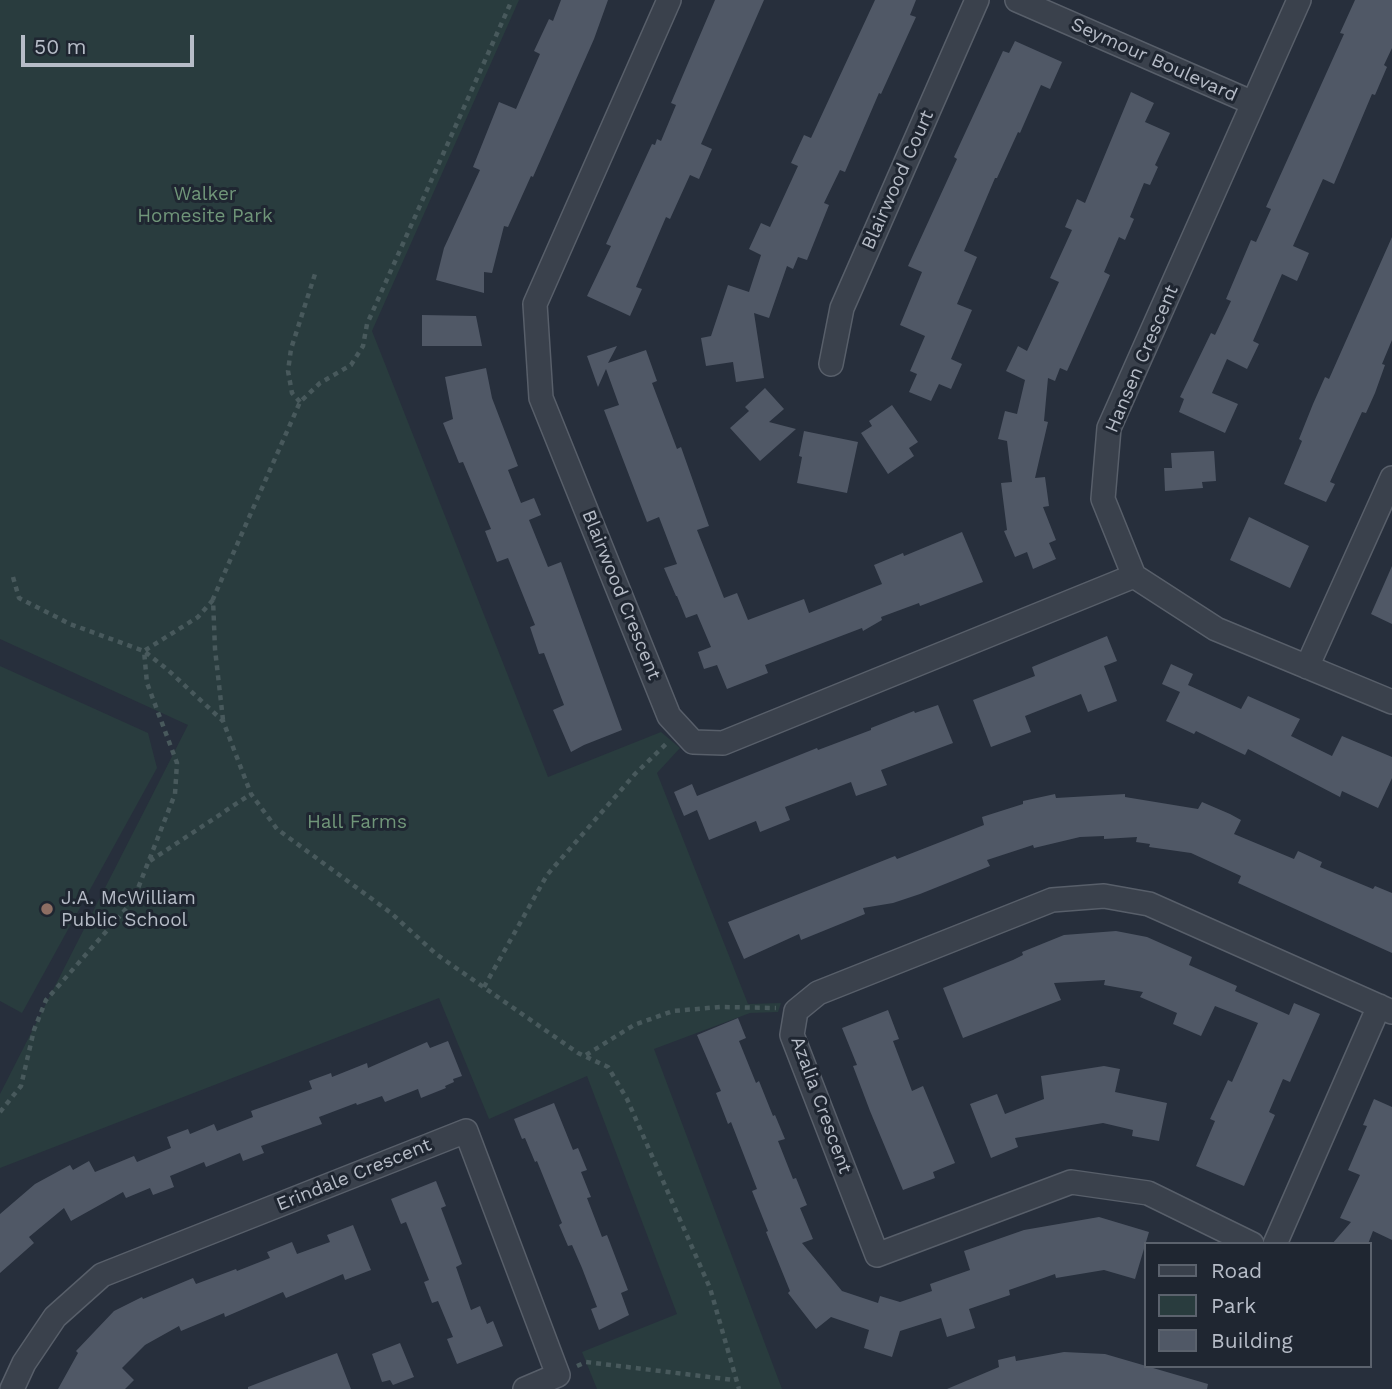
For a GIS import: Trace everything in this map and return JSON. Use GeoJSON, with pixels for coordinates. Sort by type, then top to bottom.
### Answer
{"type":"FeatureCollection","features":[{"type":"Feature","properties":{"kind":"street","name":"Blairwood Crescent"},"geometry":{"type":"LineString","coordinates":[[669,0],[535,304],[541,398],[669,716],[693,741],[723,743],[1134,576]]}},
{"type":"Feature","properties":{"kind":"street","name":"Blairwood Court"},"geometry":{"type":"LineString","coordinates":[[831,364],[842,308],[978,0]]}},
{"type":"Feature","properties":{"kind":"street","name":"Seymour Boulevard"},"geometry":{"type":"LineString","coordinates":[[1017,0],[1253,103]]}},
{"type":"Feature","properties":{"kind":"street","name":"Hansen Crescent"},"geometry":{"type":"LineString","coordinates":[[1134,576],[1103,499],[1109,428],[1299,0]]}},
{"type":"Feature","properties":{"kind":"street"},"geometry":{"type":"LineString","coordinates":[[1307,667],[1392,478]]}},
{"type":"Feature","properties":{"kind":"street"},"geometry":{"type":"LineString","coordinates":[[1134,576],[1216,629],[1392,702]]}},
{"type":"Feature","properties":{"kind":"street","name":"Azalia Crescent"},"geometry":{"type":"LineString","coordinates":[[1248,1242],[1148,1193],[1071,1182],[877,1255],[792,1035],[796,1011],[818,993],[1052,900],[1104,896],[1150,904],[1385,1009],[1276,1242]]}},
{"type":"Feature","properties":{"kind":"street","name":"Erindale Crescent"},"geometry":{"type":"LineString","coordinates":[[12,1389],[24,1363],[55,1317],[102,1275],[466,1131],[558,1375],[525,1389]]}},
{"type":"Feature","properties":{"kind":"path"},"geometry":{"type":"LineString","coordinates":[[144,650],[198,617],[213,599],[300,402],[320,383],[351,365],[363,346],[367,324],[512,0]]}},
{"type":"Feature","properties":{"kind":"path"},"geometry":{"type":"LineString","coordinates":[[300,402],[292,393],[288,371],[291,349],[315,274]]}},
{"type":"Feature","properties":{"kind":"path"},"geometry":{"type":"LineString","coordinates":[[13,577],[19,598],[71,624],[144,650],[201,698],[223,721]]}},
{"type":"Feature","properties":{"kind":"path"},"geometry":{"type":"LineString","coordinates":[[213,599],[223,721],[251,794],[277,829],[391,913],[436,954],[585,1056],[608,1067],[627,1099],[710,1288],[739,1389]]}},
{"type":"Feature","properties":{"kind":"path"},"geometry":{"type":"LineString","coordinates":[[0,1112],[20,1086],[34,1030],[46,1000],[133,901],[175,794],[177,763],[147,683],[144,650]]}},
{"type":"Feature","properties":{"kind":"path"},"geometry":{"type":"LineString","coordinates":[[484,987],[547,875],[635,774],[670,740]]}},
{"type":"Feature","properties":{"kind":"path"},"geometry":{"type":"LineString","coordinates":[[149,862],[251,794]]}},
{"type":"Feature","properties":{"kind":"path"},"geometry":{"type":"LineString","coordinates":[[585,1056],[634,1025],[673,1011],[720,1007],[779,1008]]}},
{"type":"Feature","properties":{"kind":"path"},"geometry":{"type":"LineString","coordinates":[[586,1362],[735,1380]]}},
{"type":"Feature","properties":{"kind":"green space"},"geometry":{"type":"Polygon","coordinates":[[[0,0],[519,0],[372,331],[548,777],[661,732],[680,748],[657,773],[748,1004],[781,1003],[778,1012],[750,1013],[654,1049],[782,1389],[597,1389],[582,1352],[677,1314],[587,1076],[489,1119],[439,998],[0,1168],[0,1094],[188,725],[0,639],[0,0]]]}},
{"type":"Feature","properties":{"kind":"green space","name":"J.A. McWilliam Public School"},"geometry":{"type":"Polygon","coordinates":[[[0,666],[148,733],[157,768],[22,1013],[0,1001],[0,666]]]}},
{"type":"Feature","properties":{"kind":"building"},"geometry":{"type":"Polygon","coordinates":[[[561,0],[608,0],[594,39],[533,177],[531,176],[508,227],[504,226],[492,273],[484,272],[484,293],[436,280],[444,248],[480,170],[473,167],[499,102],[516,109],[540,54],[534,51],[549,19],[553,21],[561,0]]]}},
{"type":"Feature","properties":{"kind":"building"},"geometry":{"type":"Polygon","coordinates":[[[715,0],[764,0],[701,144],[712,149],[699,179],[690,175],[670,219],[666,217],[636,287],[642,289],[630,316],[587,296],[611,246],[606,244],[652,144],[655,145],[657,139],[661,141],[676,105],[671,103],[715,0]]]}},
{"type":"Feature","properties":{"kind":"building"},"geometry":{"type":"Polygon","coordinates":[[[875,0],[916,0],[910,15],[916,17],[845,172],[840,170],[824,203],[829,205],[807,260],[798,257],[793,269],[787,266],[769,318],[754,313],[764,378],[736,382],[733,362],[706,366],[701,338],[711,336],[728,285],[749,292],[761,255],[749,249],[761,223],[770,227],[798,166],[791,163],[804,135],[811,138],[875,0]]]}},
{"type":"Feature","properties":{"kind":"building"},"geometry":{"type":"Polygon","coordinates":[[[1355,0],[1392,0],[1392,48],[1384,65],[1387,67],[1375,95],[1372,94],[1334,184],[1323,179],[1293,246],[1309,253],[1297,281],[1282,274],[1253,341],[1259,344],[1247,369],[1227,359],[1212,393],[1238,404],[1225,433],[1179,412],[1184,399],[1180,397],[1211,333],[1215,335],[1231,301],[1226,299],[1251,240],[1256,242],[1271,209],[1266,207],[1344,34],[1340,33],[1355,0]]]}},
{"type":"Feature","properties":{"kind":"building"},"geometry":{"type":"Polygon","coordinates":[[[1015,41],[1062,62],[1050,89],[1041,85],[1020,133],[1018,132],[995,178],[964,251],[977,257],[957,304],[972,310],[951,359],[962,364],[951,389],[939,384],[931,401],[909,392],[917,374],[910,371],[925,336],[900,325],[922,272],[908,266],[1003,51],[1009,53],[1015,41]]]}},
{"type":"Feature","properties":{"kind":"building"},"geometry":{"type":"Polygon","coordinates":[[[1131,92],[1154,103],[1145,122],[1170,133],[1155,165],[1158,167],[1150,185],[1144,183],[1130,217],[1134,219],[1125,240],[1119,237],[1104,272],[1110,275],[1067,371],[1060,368],[1055,381],[1048,378],[1044,421],[1048,422],[1035,478],[1045,477],[1049,506],[1043,507],[1056,540],[1049,543],[1056,559],[1033,569],[1027,552],[1015,557],[1004,531],[1007,530],[1001,483],[1012,482],[1007,441],[998,439],[1005,411],[1017,414],[1025,380],[1006,371],[1018,346],[1027,351],[1059,282],[1050,278],[1072,230],[1065,227],[1077,199],[1085,203],[1131,92]]]}},
{"type":"Feature","properties":{"kind":"building"},"geometry":{"type":"Polygon","coordinates":[[[1392,237],[1392,340],[1382,364],[1385,365],[1375,393],[1366,413],[1362,412],[1330,482],[1335,484],[1326,502],[1284,484],[1302,441],[1299,439],[1313,404],[1325,377],[1329,379],[1392,237]]]}},
{"type":"Feature","properties":{"kind":"building"},"geometry":{"type":"Polygon","coordinates":[[[422,315],[476,316],[482,346],[422,346],[422,315]]]}},
{"type":"Feature","properties":{"kind":"building"},"geometry":{"type":"Polygon","coordinates":[[[617,346],[608,363],[646,350],[657,381],[652,383],[677,449],[681,447],[709,526],[697,530],[724,598],[737,593],[748,620],[804,599],[809,613],[882,584],[874,565],[903,553],[904,556],[962,532],[983,582],[920,606],[919,603],[881,617],[882,620],[863,631],[862,628],[765,665],[768,673],[727,689],[717,665],[704,669],[698,652],[711,647],[697,614],[686,618],[676,596],[664,568],[677,564],[659,517],[647,522],[604,410],[619,405],[606,369],[598,387],[587,356],[617,346]]]}},
{"type":"Feature","properties":{"kind":"building"},"geometry":{"type":"Polygon","coordinates":[[[486,368],[492,398],[518,466],[508,470],[521,503],[534,498],[541,515],[529,520],[548,567],[561,562],[622,730],[571,752],[553,710],[564,705],[544,653],[539,654],[530,627],[535,625],[508,558],[497,562],[485,531],[491,529],[463,462],[459,463],[443,423],[453,419],[445,377],[486,368]]]}},
{"type":"Feature","properties":{"kind":"building"},"geometry":{"type":"Polygon","coordinates":[[[765,388],[784,409],[769,422],[796,429],[760,461],[730,428],[749,411],[745,407],[765,388]]]}},
{"type":"Feature","properties":{"kind":"building"},"geometry":{"type":"Polygon","coordinates":[[[892,405],[918,442],[909,448],[914,456],[888,474],[861,433],[872,426],[869,421],[892,405]]]}},
{"type":"Feature","properties":{"kind":"building"},"geometry":{"type":"Polygon","coordinates":[[[804,431],[858,442],[847,493],[797,483],[804,431]]]}},
{"type":"Feature","properties":{"kind":"building"},"geometry":{"type":"Polygon","coordinates":[[[1214,451],[1216,481],[1202,482],[1203,488],[1165,491],[1164,468],[1172,468],[1171,453],[1214,451]]]}},
{"type":"Feature","properties":{"kind":"building"},"geometry":{"type":"Polygon","coordinates":[[[1249,517],[1309,546],[1290,588],[1230,560],[1249,517]]]}},
{"type":"Feature","properties":{"kind":"building"},"geometry":{"type":"Polygon","coordinates":[[[1392,566],[1392,624],[1371,614],[1392,566]]]}},
{"type":"Feature","properties":{"kind":"building"},"geometry":{"type":"Polygon","coordinates":[[[1107,636],[1117,661],[1104,666],[1117,701],[1088,712],[1081,694],[1025,716],[1031,732],[991,747],[973,700],[1035,676],[1032,667],[1107,636]]]}},
{"type":"Feature","properties":{"kind":"building"},"geometry":{"type":"Polygon","coordinates":[[[1171,664],[1193,674],[1188,685],[1241,709],[1248,696],[1300,719],[1291,736],[1332,756],[1342,736],[1392,757],[1392,778],[1378,808],[1342,791],[1340,797],[1248,749],[1245,755],[1196,731],[1194,734],[1166,721],[1180,692],[1162,684],[1171,664]]]}},
{"type":"Feature","properties":{"kind":"building"},"geometry":{"type":"Polygon","coordinates":[[[938,705],[953,743],[881,770],[887,785],[856,796],[851,782],[785,807],[790,820],[760,832],[756,821],[709,840],[697,810],[684,816],[674,792],[692,784],[697,796],[914,711],[915,713],[938,705]]]}},
{"type":"Feature","properties":{"kind":"building"},"geometry":{"type":"Polygon","coordinates":[[[1055,794],[1056,798],[1125,794],[1125,797],[1198,809],[1202,802],[1230,814],[1241,820],[1234,834],[1294,859],[1298,851],[1322,862],[1320,867],[1373,889],[1375,886],[1392,893],[1392,953],[1238,883],[1241,876],[1191,853],[1149,847],[1150,844],[1136,842],[1137,837],[1104,839],[1104,836],[1080,837],[1034,848],[1033,845],[987,860],[990,866],[893,903],[863,908],[865,914],[801,940],[799,934],[744,959],[728,922],[895,856],[897,859],[984,825],[982,817],[1023,804],[1023,801],[1055,794]]]}},
{"type":"Feature","properties":{"kind":"building"},"geometry":{"type":"Polygon","coordinates":[[[1116,931],[1147,937],[1192,957],[1189,965],[1237,986],[1235,991],[1289,1015],[1294,1003],[1320,1014],[1290,1082],[1283,1079],[1269,1112],[1275,1115],[1244,1186],[1196,1166],[1215,1121],[1210,1119],[1228,1080],[1232,1082],[1258,1023],[1215,1006],[1201,1036],[1173,1024],[1177,1013],[1140,997],[1143,992],[1104,985],[1105,980],[1054,983],[1061,1000],[963,1038],[943,988],[1013,960],[1023,955],[1022,952],[1064,935],[1116,931]]]}},
{"type":"Feature","properties":{"kind":"building"},"geometry":{"type":"Polygon","coordinates":[[[888,1010],[899,1039],[893,1041],[912,1091],[923,1086],[955,1163],[933,1172],[935,1178],[903,1190],[853,1066],[857,1065],[842,1028],[888,1010]]]}},
{"type":"Feature","properties":{"kind":"building"},"geometry":{"type":"Polygon","coordinates":[[[738,1018],[746,1038],[739,1041],[756,1083],[759,1081],[785,1139],[778,1141],[807,1205],[800,1208],[813,1239],[802,1243],[842,1291],[878,1303],[880,1296],[900,1302],[932,1291],[930,1284],[970,1270],[964,1251],[1024,1230],[1099,1217],[1149,1232],[1135,1279],[1104,1270],[1056,1278],[1055,1274],[1009,1290],[1010,1295],[969,1309],[975,1328],[947,1337],[941,1318],[900,1331],[892,1357],[864,1348],[869,1330],[831,1317],[816,1329],[788,1293],[790,1291],[752,1191],[757,1189],[731,1122],[728,1124],[716,1093],[721,1091],[697,1035],[738,1018]]]}},
{"type":"Feature","properties":{"kind":"building"},"geometry":{"type":"Polygon","coordinates":[[[448,1041],[462,1076],[453,1079],[454,1082],[445,1086],[446,1088],[421,1098],[418,1089],[385,1102],[382,1096],[357,1105],[356,1103],[319,1117],[322,1124],[261,1146],[264,1153],[243,1161],[240,1153],[206,1167],[204,1162],[170,1176],[174,1187],[153,1195],[150,1188],[126,1198],[123,1192],[71,1221],[64,1208],[29,1237],[34,1243],[0,1273],[0,1214],[35,1184],[70,1165],[73,1170],[89,1161],[95,1172],[134,1156],[137,1162],[171,1148],[167,1137],[188,1129],[190,1134],[214,1124],[217,1131],[253,1117],[251,1111],[312,1089],[309,1081],[331,1073],[332,1077],[367,1063],[368,1068],[427,1042],[430,1048],[448,1041]]]}},
{"type":"Feature","properties":{"kind":"building"},"geometry":{"type":"Polygon","coordinates":[[[1104,1066],[1120,1069],[1115,1092],[1167,1103],[1159,1141],[1132,1136],[1133,1130],[1103,1123],[1015,1138],[1018,1147],[991,1158],[970,1104],[997,1094],[1005,1114],[1044,1099],[1041,1076],[1104,1066]]]}},
{"type":"Feature","properties":{"kind":"building"},"geometry":{"type":"Polygon","coordinates":[[[1374,1099],[1392,1107],[1392,1240],[1373,1231],[1369,1242],[1334,1242],[1351,1222],[1340,1218],[1360,1175],[1348,1170],[1367,1126],[1363,1125],[1374,1099]]]}},
{"type":"Feature","properties":{"kind":"building"},"geometry":{"type":"Polygon","coordinates":[[[554,1103],[573,1150],[578,1148],[587,1170],[581,1172],[591,1197],[587,1198],[602,1237],[607,1235],[628,1290],[621,1293],[629,1315],[599,1330],[591,1309],[597,1307],[582,1268],[572,1245],[568,1246],[559,1225],[562,1223],[537,1161],[535,1162],[525,1138],[522,1139],[514,1119],[554,1103]]]}},
{"type":"Feature","properties":{"kind":"building"},"geometry":{"type":"Polygon","coordinates":[[[436,1181],[446,1206],[441,1208],[462,1264],[456,1267],[471,1310],[480,1306],[487,1324],[493,1321],[503,1346],[457,1364],[447,1339],[453,1337],[438,1301],[432,1303],[424,1282],[429,1280],[406,1222],[401,1224],[391,1199],[436,1181]]]}},
{"type":"Feature","properties":{"kind":"building"},"geometry":{"type":"Polygon","coordinates":[[[353,1225],[371,1270],[345,1280],[343,1274],[286,1298],[283,1292],[225,1317],[224,1313],[181,1331],[179,1326],[145,1345],[122,1368],[134,1380],[125,1389],[58,1389],[78,1353],[76,1351],[114,1311],[142,1297],[143,1299],[193,1278],[196,1284],[236,1269],[237,1271],[270,1258],[267,1252],[292,1242],[297,1254],[330,1242],[327,1235],[353,1225]]]}},
{"type":"Feature","properties":{"kind":"building"},"geometry":{"type":"Polygon","coordinates":[[[400,1343],[414,1377],[393,1385],[390,1380],[382,1382],[372,1354],[400,1343]]]}},
{"type":"Feature","properties":{"kind":"building"},"geometry":{"type":"Polygon","coordinates":[[[1064,1352],[1105,1354],[1144,1365],[1144,1368],[1153,1368],[1208,1384],[1207,1389],[947,1389],[999,1367],[998,1360],[1015,1356],[1016,1361],[1064,1352]]]}},
{"type":"Feature","properties":{"kind":"building"},"geometry":{"type":"Polygon","coordinates":[[[337,1353],[351,1389],[248,1389],[248,1387],[337,1353]]]}},
{"type":"Feature","properties":{"kind":"place","name":"J.A. McWilliam Public School"},"geometry":{"type":"Point","coordinates":[47,909]}},
{"type":"Feature","properties":{"kind":"park label","name":"Walker Homesite Park"},"geometry":{"type":"Point","coordinates":[205,205]}},
{"type":"Feature","properties":{"kind":"park label","name":"Hall Farms"},"geometry":{"type":"Point","coordinates":[357,822]}}]}
